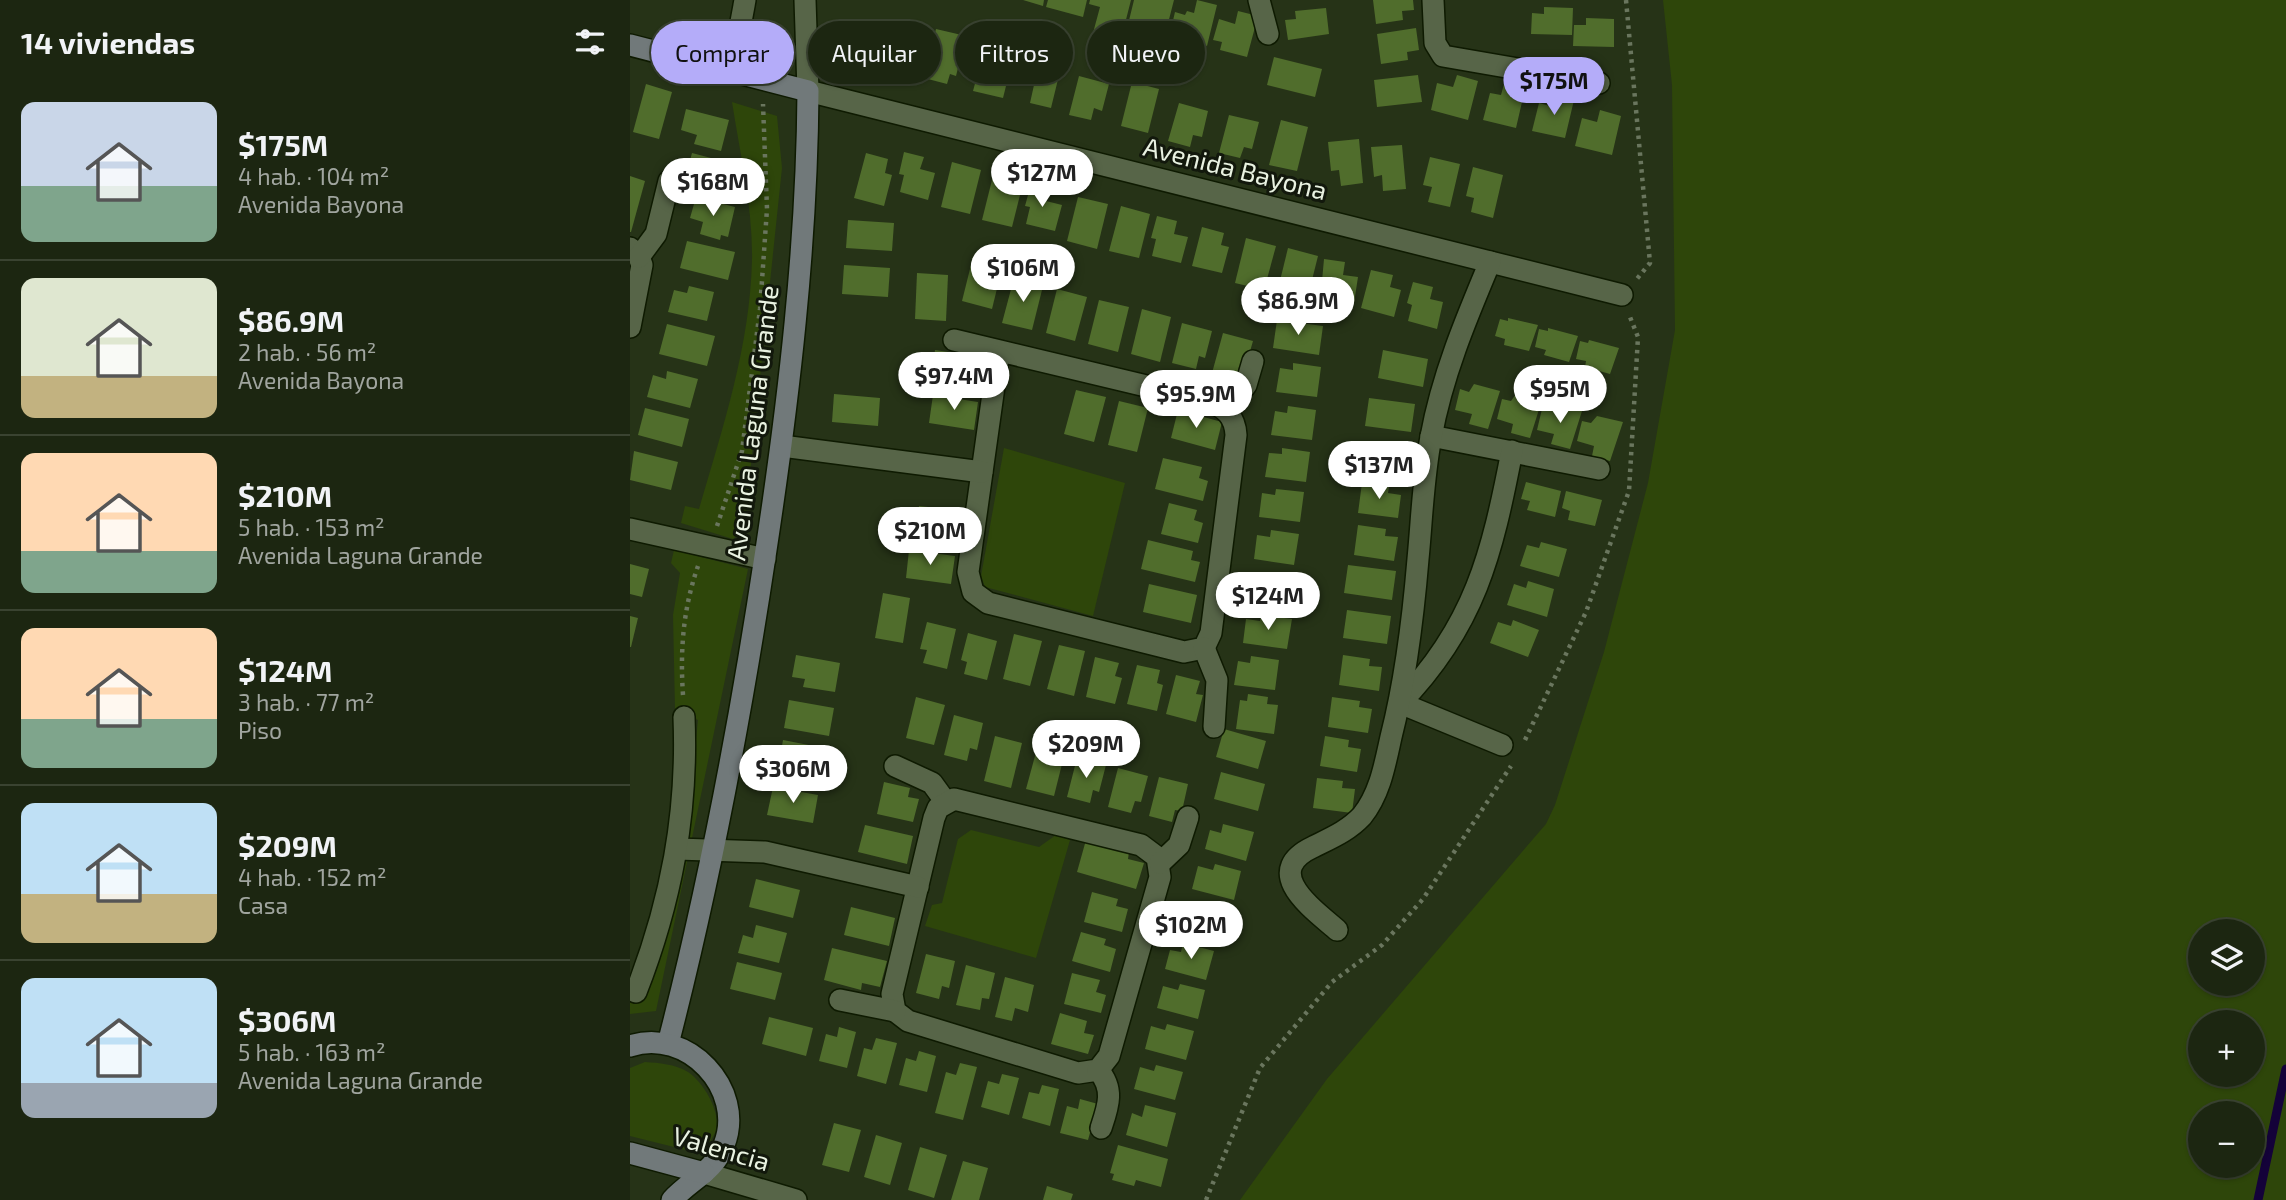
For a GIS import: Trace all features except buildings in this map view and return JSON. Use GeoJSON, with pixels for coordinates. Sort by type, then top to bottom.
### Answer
{"type":"FeatureCollection","features":[{"type":"Feature","properties":{"kind":"main road","name":"Avenida Bayona"},"geometry":{"type":"LineString","coordinates":[[630,45],[651,50]]}},
{"type":"Feature","properties":{"kind":"main road","name":"Avenida Bayona"},"geometry":{"type":"LineString","coordinates":[[783,84],[808,90]]}},
{"type":"Feature","properties":{"kind":"main road","name":"Avenida Laguna Grande"},"geometry":{"type":"LineString","coordinates":[[668,1044],[715,849],[782,446],[802,248],[808,90]]}},
{"type":"Feature","properties":{"kind":"main road"},"geometry":{"type":"LineString","coordinates":[[630,1046],[653,1042],[668,1044],[697,1058],[718,1082],[725,1098],[729,1131],[724,1147],[704,1173],[672,1200]]}},
{"type":"Feature","properties":{"kind":"main road","name":"Valencia"},"geometry":{"type":"LineString","coordinates":[[630,1153],[704,1173]]}},
{"type":"Feature","properties":{"kind":"street"},"geometry":{"type":"LineString","coordinates":[[741,21],[745,0]]}},
{"type":"Feature","properties":{"kind":"street","name":"Avenida Laguna Grande"},"geometry":{"type":"LineString","coordinates":[[806,0],[808,90]]}},
{"type":"Feature","properties":{"kind":"street"},"geometry":{"type":"LineString","coordinates":[[1259,0],[1268,34]]}},
{"type":"Feature","properties":{"kind":"street"},"geometry":{"type":"LineString","coordinates":[[1433,0],[1435,43],[1443,56],[1599,83]]}},
{"type":"Feature","properties":{"kind":"street","name":"Avenida Bayona"},"geometry":{"type":"LineString","coordinates":[[808,90],[1622,295]]}},
{"type":"Feature","properties":{"kind":"street"},"geometry":{"type":"LineString","coordinates":[[630,327],[641,274],[634,252],[656,234],[669,181]]}},
{"type":"Feature","properties":{"kind":"street"},"geometry":{"type":"LineString","coordinates":[[1337,929],[1300,898],[1291,881],[1292,871],[1302,854],[1344,832],[1368,806],[1380,784],[1400,703],[1414,605],[1431,436],[1450,364],[1490,262]]}},
{"type":"Feature","properties":{"kind":"street"},"geometry":{"type":"LineString","coordinates":[[954,340],[1209,401],[1227,410],[1236,435],[1211,633],[1204,648],[1217,680],[1214,727]]}},
{"type":"Feature","properties":{"kind":"street"},"geometry":{"type":"LineString","coordinates":[[999,351],[968,578],[973,592],[980,599],[1185,652],[1204,648]]}},
{"type":"Feature","properties":{"kind":"street"},"geometry":{"type":"LineString","coordinates":[[1227,410],[1243,391],[1253,360]]}},
{"type":"Feature","properties":{"kind":"street"},"geometry":{"type":"LineString","coordinates":[[1431,436],[1599,469]]}},
{"type":"Feature","properties":{"kind":"street"},"geometry":{"type":"LineString","coordinates":[[782,446],[982,472]]}},
{"type":"Feature","properties":{"kind":"street"},"geometry":{"type":"LineString","coordinates":[[1400,703],[1444,653],[1471,605],[1493,540],[1512,452]]}},
{"type":"Feature","properties":{"kind":"street"},"geometry":{"type":"LineString","coordinates":[[630,529],[765,559]]}},
{"type":"Feature","properties":{"kind":"street"},"geometry":{"type":"LineString","coordinates":[[1400,703],[1513,750]]}},
{"type":"Feature","properties":{"kind":"street"},"geometry":{"type":"LineString","coordinates":[[636,992],[663,915],[678,849],[686,761],[684,717]]}},
{"type":"Feature","properties":{"kind":"street"},"geometry":{"type":"LineString","coordinates":[[895,766],[932,783],[945,802]]}},
{"type":"Feature","properties":{"kind":"street"},"geometry":{"type":"LineString","coordinates":[[840,1000],[895,1011],[908,1021],[1078,1073],[1098,1070],[1109,1056],[1160,877],[1160,863],[1153,851],[1141,845],[964,800],[945,802],[934,818],[892,994],[895,1011]]}},
{"type":"Feature","properties":{"kind":"street"},"geometry":{"type":"LineString","coordinates":[[1160,863],[1179,845],[1188,817]]}},
{"type":"Feature","properties":{"kind":"street"},"geometry":{"type":"LineString","coordinates":[[678,849],[765,852],[918,887]]}},
{"type":"Feature","properties":{"kind":"street"},"geometry":{"type":"LineString","coordinates":[[1098,1070],[1108,1085],[1110,1097],[1101,1128]]}},
{"type":"Feature","properties":{"kind":"street","name":"Valencia"},"geometry":{"type":"LineString","coordinates":[[704,1173],[796,1200]]}},
{"type":"Feature","properties":{"kind":"path"},"geometry":{"type":"LineString","coordinates":[[1206,1200],[1260,1068],[1332,982],[1382,945],[1423,899],[1513,750],[1544,705],[1586,612],[1629,491],[1638,337],[1622,295],[1650,263],[1626,0]]}},
{"type":"Feature","properties":{"kind":"path"},"geometry":{"type":"LineString","coordinates":[[684,717],[681,662],[685,612],[707,547],[722,514],[742,451],[760,309],[767,208],[761,114],[763,84]]}},
{"type":"Feature","properties":{"kind":"green space"},"geometry":{"type":"Polygon","coordinates":[[[1663,0],[2286,0],[2286,1200],[1240,1200],[1327,1079],[1546,824],[1555,805],[1604,652],[1648,483],[1675,330],[1672,85],[1663,0]]]}},
{"type":"Feature","properties":{"kind":"green space"},"geometry":{"type":"Polygon","coordinates":[[[732,102],[777,116],[782,168],[744,530],[733,539],[681,523],[685,506],[699,509],[734,386],[750,292],[752,240],[732,102]]]}},
{"type":"Feature","properties":{"kind":"green space"},"geometry":{"type":"Polygon","coordinates":[[[1004,448],[1125,483],[1093,616],[985,587],[981,576],[1004,448]]]}},
{"type":"Feature","properties":{"kind":"green space"},"geometry":{"type":"Polygon","coordinates":[[[674,550],[748,569],[656,1011],[630,1014],[630,999],[647,995],[669,929],[687,825],[698,720],[675,709],[673,615],[680,573],[671,563],[674,550]]]}},
{"type":"Feature","properties":{"kind":"green space"},"geometry":{"type":"Polygon","coordinates":[[[971,830],[1039,847],[1056,835],[1070,840],[1036,958],[925,926],[932,905],[942,903],[958,839],[971,830]]]}},
{"type":"Feature","properties":{"kind":"green space"},"geometry":{"type":"Polygon","coordinates":[[[645,1062],[683,1069],[705,1090],[717,1122],[715,1133],[702,1154],[630,1136],[630,1068],[645,1062]]]}},
{"type":"Feature","properties":{"kind":"waterway"},"geometry":{"type":"LineString","coordinates":[[2258,1200],[2286,1069]]}}]}
